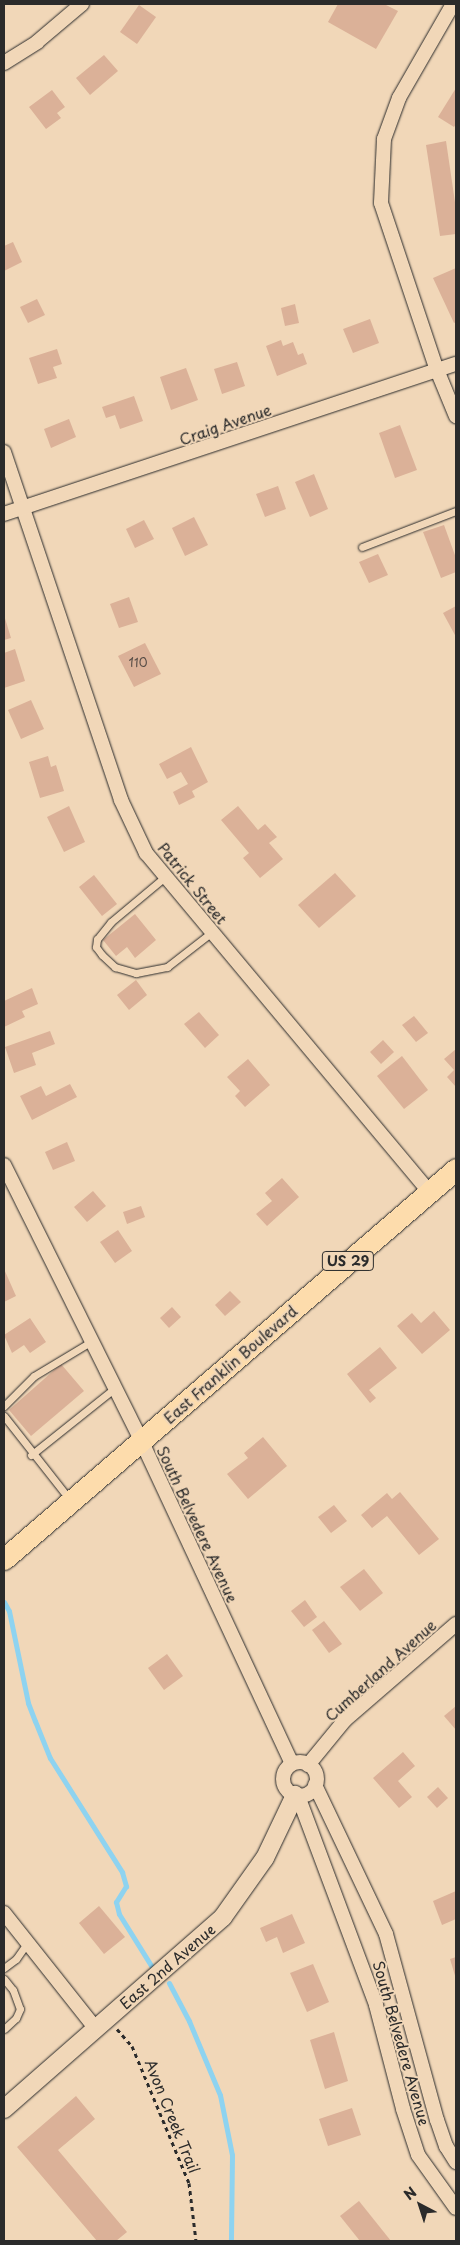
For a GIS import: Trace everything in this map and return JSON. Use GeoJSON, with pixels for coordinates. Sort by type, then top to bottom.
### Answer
{"type":"FeatureCollection","features":[{"type":"Feature","properties":{"kind":"main road","name":"East Franklin Boulevard"},"geometry":{"type":"LineString","coordinates":[[4,1559],[456,1169]]}},
{"type":"Feature","properties":{"kind":"street"},"geometry":{"type":"LineString","coordinates":[[4,63],[37,42],[82,4]]}},
{"type":"Feature","properties":{"kind":"street"},"geometry":{"type":"LineString","coordinates":[[453,4],[399,98],[384,139],[381,160],[381,203],[437,370],[456,416]]}},
{"type":"Feature","properties":{"kind":"street","name":"Craig Avenue"},"geometry":{"type":"LineString","coordinates":[[4,514],[22,510],[456,364]]}},
{"type":"Feature","properties":{"kind":"street","name":"Patrick Street"},"geometry":{"type":"LineString","coordinates":[[4,452],[121,800],[146,853],[429,1192]]}},
{"type":"Feature","properties":{"kind":"street","name":"South Belvedere Avenue"},"geometry":{"type":"LineString","coordinates":[[4,1165],[141,1440],[292,1764]]}},
{"type":"Feature","properties":{"kind":"street","name":"Cumberland Avenue"},"geometry":{"type":"LineString","coordinates":[[308,1765],[345,1720],[456,1624]]}},
{"type":"Feature","properties":{"kind":"street"},"geometry":{"type":"LineString","coordinates":[[292,1764],[308,1765],[316,1776],[316,1785],[308,1793],[296,1795],[288,1792],[283,1782],[285,1772],[292,1764]]}},
{"type":"Feature","properties":{"kind":"street","name":"South Belvedere Avenue"},"geometry":{"type":"LineString","coordinates":[[316,1785],[386,1934],[437,2120],[456,2162]]}},
{"type":"Feature","properties":{"kind":"street","name":"South Belvedere Avenue"},"geometry":{"type":"LineString","coordinates":[[296,1795],[376,2005],[403,2109],[418,2155],[456,2208]]}},
{"type":"Feature","properties":{"kind":"street","name":"East 2nd Avenue"},"geometry":{"type":"LineString","coordinates":[[4,2109],[223,1917],[265,1858],[296,1795]]}},
{"type":"Feature","properties":{"kind":"street"},"geometry":{"type":"LineString","coordinates":[[4,1913],[95,2028]]}},
{"type":"Feature","properties":{"kind":"lane"},"geometry":{"type":"LineString","coordinates":[[362,547],[456,511]]}},
{"type":"Feature","properties":{"kind":"lane"},"geometry":{"type":"LineString","coordinates":[[166,876],[111,922],[97,939],[96,948],[116,967],[136,973],[167,967],[212,932]]}},
{"type":"Feature","properties":{"kind":"lane"},"geometry":{"type":"LineString","coordinates":[[4,1406],[34,1376],[92,1341]]}},
{"type":"Feature","properties":{"kind":"lane"},"geometry":{"type":"LineString","coordinates":[[31,1455],[115,1388]]}},
{"type":"Feature","properties":{"kind":"lane"},"geometry":{"type":"LineString","coordinates":[[4,1416],[31,1455],[71,1501]]}},
{"type":"Feature","properties":{"kind":"lane"},"geometry":{"type":"LineString","coordinates":[[4,1968],[16,1959],[27,1943]]}},
{"type":"Feature","properties":{"kind":"lane"},"geometry":{"type":"LineString","coordinates":[[4,1979],[13,1990],[20,2009],[16,2018],[4,2030]]}},
{"type":"Feature","properties":{"kind":"path","name":"Avon Creek Trail"},"geometry":{"type":"LineString","coordinates":[[95,2028],[112,2024],[132,2046],[189,2183],[196,2241]]}},
{"type":"Feature","properties":{"kind":"building"},"geometry":{"type":"Polygon","coordinates":[[[338,4],[384,4],[398,11],[376,49],[328,22],[338,4]]]}},
{"type":"Feature","properties":{"kind":"building"},"geometry":{"type":"Polygon","coordinates":[[[139,5],[156,17],[137,44],[120,32],[139,5]]]}},
{"type":"Feature","properties":{"kind":"building"},"geometry":{"type":"Polygon","coordinates":[[[104,55],[118,71],[90,95],[76,78],[104,55]]]}},
{"type":"Feature","properties":{"kind":"building"},"geometry":{"type":"Polygon","coordinates":[[[456,88],[456,124],[454,127],[438,117],[456,88]]]}},
{"type":"Feature","properties":{"kind":"building"},"geometry":{"type":"Polygon","coordinates":[[[52,90],[65,107],[57,113],[61,118],[46,129],[29,107],[52,90]]]}},
{"type":"Feature","properties":{"kind":"building"},"geometry":{"type":"Polygon","coordinates":[[[446,141],[456,209],[456,234],[440,236],[426,145],[446,141]]]}},
{"type":"Feature","properties":{"kind":"building"},"geometry":{"type":"Polygon","coordinates":[[[13,242],[22,262],[4,271],[4,246],[13,242]]]}},
{"type":"Feature","properties":{"kind":"building"},"geometry":{"type":"Polygon","coordinates":[[[456,268],[456,322],[454,323],[433,278],[456,268]]]}},
{"type":"Feature","properties":{"kind":"building"},"geometry":{"type":"Polygon","coordinates":[[[37,299],[45,315],[28,323],[20,307],[37,299]]]}},
{"type":"Feature","properties":{"kind":"building"},"geometry":{"type":"Polygon","coordinates":[[[295,304],[299,323],[285,326],[281,308],[295,304]]]}},
{"type":"Feature","properties":{"kind":"building"},"geometry":{"type":"Polygon","coordinates":[[[370,319],[379,343],[353,353],[343,329],[370,319]]]}},
{"type":"Feature","properties":{"kind":"building"},"geometry":{"type":"Polygon","coordinates":[[[281,340],[283,346],[293,342],[298,355],[303,353],[307,364],[277,376],[266,346],[281,340]]]}},
{"type":"Feature","properties":{"kind":"building"},"geometry":{"type":"Polygon","coordinates":[[[57,349],[62,364],[53,367],[57,378],[38,384],[29,358],[57,349]]]}},
{"type":"Feature","properties":{"kind":"building"},"geometry":{"type":"Polygon","coordinates":[[[237,362],[245,386],[222,394],[214,369],[237,362]]]}},
{"type":"Feature","properties":{"kind":"building"},"geometry":{"type":"Polygon","coordinates":[[[186,368],[198,400],[171,410],[160,377],[186,368]]]}},
{"type":"Feature","properties":{"kind":"building"},"geometry":{"type":"Polygon","coordinates":[[[134,396],[143,421],[120,429],[115,415],[106,418],[102,407],[134,396]]]}},
{"type":"Feature","properties":{"kind":"building"},"geometry":{"type":"Polygon","coordinates":[[[69,419],[76,437],[51,448],[44,429],[69,419]]]}},
{"type":"Feature","properties":{"kind":"building"},"geometry":{"type":"Polygon","coordinates":[[[400,425],[417,470],[395,478],[379,433],[400,425]]]}},
{"type":"Feature","properties":{"kind":"building"},"geometry":{"type":"Polygon","coordinates":[[[314,474],[328,509],[310,517],[295,482],[314,474]]]}},
{"type":"Feature","properties":{"kind":"building"},"geometry":{"type":"Polygon","coordinates":[[[278,486],[286,509],[265,517],[256,494],[278,486]]]}},
{"type":"Feature","properties":{"kind":"building"},"geometry":{"type":"Polygon","coordinates":[[[194,517],[208,545],[185,556],[172,528],[194,517]]]}},
{"type":"Feature","properties":{"kind":"building"},"geometry":{"type":"Polygon","coordinates":[[[144,520],[154,539],[135,548],[126,529],[144,520]]]}},
{"type":"Feature","properties":{"kind":"building"},"geometry":{"type":"Polygon","coordinates":[[[444,525],[456,558],[456,572],[441,578],[423,532],[444,525]]]}},
{"type":"Feature","properties":{"kind":"building"},"geometry":{"type":"Polygon","coordinates":[[[378,554],[388,575],[369,583],[359,562],[378,554]]]}},
{"type":"Feature","properties":{"kind":"building"},"geometry":{"type":"Polygon","coordinates":[[[129,597],[138,622],[119,628],[110,604],[129,597]]]}},
{"type":"Feature","properties":{"kind":"building"},"geometry":{"type":"Polygon","coordinates":[[[456,606],[456,637],[443,613],[456,606]]]}},
{"type":"Feature","properties":{"kind":"building"},"geometry":{"type":"Polygon","coordinates":[[[4,615],[11,638],[4,640],[4,615]]]}},
{"type":"Feature","properties":{"kind":"building"},"geometry":{"type":"Polygon","coordinates":[[[145,643],[161,674],[134,687],[118,656],[145,643]]]}},
{"type":"Feature","properties":{"kind":"building"},"geometry":{"type":"Polygon","coordinates":[[[15,649],[25,681],[4,688],[4,653],[15,649]]]}},
{"type":"Feature","properties":{"kind":"building"},"geometry":{"type":"Polygon","coordinates":[[[31,700],[44,729],[21,739],[8,710],[31,700]]]}},
{"type":"Feature","properties":{"kind":"building"},"geometry":{"type":"Polygon","coordinates":[[[191,747],[208,782],[192,791],[195,797],[179,805],[173,792],[188,784],[181,772],[167,779],[159,764],[191,747]]]}},
{"type":"Feature","properties":{"kind":"building"},"geometry":{"type":"Polygon","coordinates":[[[48,756],[51,767],[56,765],[64,791],[40,798],[29,762],[48,756]]]}},
{"type":"Feature","properties":{"kind":"building"},"geometry":{"type":"Polygon","coordinates":[[[69,806],[85,842],[64,852],[47,817],[69,806]]]}},
{"type":"Feature","properties":{"kind":"building"},"geometry":{"type":"Polygon","coordinates":[[[238,806],[258,830],[265,824],[277,837],[269,843],[283,859],[260,878],[243,858],[249,853],[221,820],[238,806]]]}},
{"type":"Feature","properties":{"kind":"building"},"geometry":{"type":"Polygon","coordinates":[[[335,873],[356,896],[319,928],[298,905],[335,873]]]}},
{"type":"Feature","properties":{"kind":"building"},"geometry":{"type":"Polygon","coordinates":[[[94,875],[117,904],[102,916],[79,887],[94,875]]]}},
{"type":"Feature","properties":{"kind":"building"},"geometry":{"type":"Polygon","coordinates":[[[135,914],[156,940],[135,958],[127,947],[116,956],[103,940],[135,914]]]}},
{"type":"Feature","properties":{"kind":"building"},"geometry":{"type":"Polygon","coordinates":[[[136,980],[147,995],[129,1010],[117,995],[136,980]]]}},
{"type":"Feature","properties":{"kind":"building"},"geometry":{"type":"Polygon","coordinates":[[[32,988],[38,1004],[22,1011],[25,1017],[4,1027],[4,1001],[32,988]]]}},
{"type":"Feature","properties":{"kind":"building"},"geometry":{"type":"Polygon","coordinates":[[[199,1012],[219,1035],[205,1048],[184,1024],[199,1012]]]}},
{"type":"Feature","properties":{"kind":"building"},"geometry":{"type":"Polygon","coordinates":[[[414,1016],[428,1033],[416,1042],[402,1025],[414,1016]]]}},
{"type":"Feature","properties":{"kind":"building"},"geometry":{"type":"Polygon","coordinates":[[[50,1031],[55,1044],[32,1053],[36,1065],[14,1073],[5,1047],[50,1031]]]}},
{"type":"Feature","properties":{"kind":"building"},"geometry":{"type":"Polygon","coordinates":[[[383,1040],[394,1052],[381,1064],[370,1052],[383,1040]]]}},
{"type":"Feature","properties":{"kind":"building"},"geometry":{"type":"Polygon","coordinates":[[[456,1049],[456,1087],[447,1077],[454,1070],[444,1059],[456,1049]]]}},
{"type":"Feature","properties":{"kind":"building"},"geometry":{"type":"Polygon","coordinates":[[[402,1056],[428,1090],[404,1109],[377,1076],[402,1056]]]}},
{"type":"Feature","properties":{"kind":"building"},"geometry":{"type":"Polygon","coordinates":[[[248,1059],[270,1085],[245,1107],[235,1096],[240,1091],[227,1077],[248,1059]]]}},
{"type":"Feature","properties":{"kind":"building"},"geometry":{"type":"Polygon","coordinates":[[[70,1084],[77,1097],[32,1120],[20,1096],[41,1086],[46,1096],[70,1084]]]}},
{"type":"Feature","properties":{"kind":"building"},"geometry":{"type":"Polygon","coordinates":[[[67,1142],[75,1161],[53,1170],[45,1152],[67,1142]]]}},
{"type":"Feature","properties":{"kind":"building"},"geometry":{"type":"Polygon","coordinates":[[[282,1178],[299,1197],[267,1226],[256,1214],[272,1201],[265,1193],[282,1178]]]}},
{"type":"Feature","properties":{"kind":"building"},"geometry":{"type":"Polygon","coordinates":[[[93,1191],[106,1206],[87,1222],[74,1207],[93,1191]]]}},
{"type":"Feature","properties":{"kind":"building"},"geometry":{"type":"Polygon","coordinates":[[[141,1206],[145,1217],[127,1224],[123,1212],[141,1206]]]}},
{"type":"Feature","properties":{"kind":"building"},"geometry":{"type":"Polygon","coordinates":[[[118,1230],[132,1251],[115,1263],[100,1242],[118,1230]]]}},
{"type":"Feature","properties":{"kind":"building"},"geometry":{"type":"Polygon","coordinates":[[[4,1269],[16,1296],[4,1302],[4,1269]]]}},
{"type":"Feature","properties":{"kind":"building"},"geometry":{"type":"Polygon","coordinates":[[[230,1291],[241,1302],[225,1316],[215,1305],[230,1291]]]}},
{"type":"Feature","properties":{"kind":"building"},"geometry":{"type":"Polygon","coordinates":[[[172,1307],[181,1317],[169,1328],[160,1318],[172,1307]]]}},
{"type":"Feature","properties":{"kind":"building"},"geometry":{"type":"Polygon","coordinates":[[[434,1311],[450,1330],[422,1354],[397,1326],[412,1313],[421,1323],[434,1311]]]}},
{"type":"Feature","properties":{"kind":"building"},"geometry":{"type":"Polygon","coordinates":[[[30,1318],[46,1342],[30,1353],[24,1345],[12,1353],[4,1335],[30,1318]]]}},
{"type":"Feature","properties":{"kind":"building"},"geometry":{"type":"Polygon","coordinates":[[[380,1347],[397,1368],[369,1390],[376,1398],[370,1403],[347,1374],[380,1347]]]}},
{"type":"Feature","properties":{"kind":"building"},"geometry":{"type":"Polygon","coordinates":[[[61,1364],[84,1391],[31,1436],[9,1410],[61,1364]]]}},
{"type":"Feature","properties":{"kind":"building"},"geometry":{"type":"Polygon","coordinates":[[[263,1437],[287,1466],[248,1499],[227,1474],[248,1458],[244,1453],[263,1437]]]}},
{"type":"Feature","properties":{"kind":"building"},"geometry":{"type":"Polygon","coordinates":[[[400,1492],[439,1539],[419,1555],[387,1516],[372,1528],[361,1515],[387,1493],[392,1499],[400,1492]]]}},
{"type":"Feature","properties":{"kind":"building"},"geometry":{"type":"Polygon","coordinates":[[[334,1505],[347,1521],[331,1533],[318,1517],[334,1505]]]}},
{"type":"Feature","properties":{"kind":"building"},"geometry":{"type":"Polygon","coordinates":[[[364,1569],[383,1593],[360,1611],[340,1587],[364,1569]]]}},
{"type":"Feature","properties":{"kind":"building"},"geometry":{"type":"Polygon","coordinates":[[[305,1600],[317,1617],[304,1627],[291,1611],[305,1600]]]}},
{"type":"Feature","properties":{"kind":"building"},"geometry":{"type":"Polygon","coordinates":[[[324,1621],[342,1644],[329,1653],[312,1630],[324,1621]]]}},
{"type":"Feature","properties":{"kind":"building"},"geometry":{"type":"Polygon","coordinates":[[[167,1654],[183,1676],[164,1690],[148,1668],[167,1654]]]}},
{"type":"Feature","properties":{"kind":"building"},"geometry":{"type":"Polygon","coordinates":[[[456,1706],[456,1730],[444,1716],[456,1706]]]}},
{"type":"Feature","properties":{"kind":"building"},"geometry":{"type":"Polygon","coordinates":[[[403,1752],[415,1766],[398,1781],[412,1797],[399,1808],[373,1778],[403,1752]]]}},
{"type":"Feature","properties":{"kind":"building"},"geometry":{"type":"Polygon","coordinates":[[[438,1787],[448,1798],[437,1808],[427,1797],[438,1787]]]}},
{"type":"Feature","properties":{"kind":"building"},"geometry":{"type":"Polygon","coordinates":[[[456,1891],[456,1919],[442,1925],[433,1901],[456,1891]]]}},
{"type":"Feature","properties":{"kind":"building"},"geometry":{"type":"Polygon","coordinates":[[[99,1906],[125,1937],[104,1954],[79,1923],[99,1906]]]}},
{"type":"Feature","properties":{"kind":"building"},"geometry":{"type":"Polygon","coordinates":[[[292,1914],[305,1943],[283,1953],[277,1937],[266,1942],[260,1928],[292,1914]]]}},
{"type":"Feature","properties":{"kind":"building"},"geometry":{"type":"Polygon","coordinates":[[[456,1957],[456,1979],[450,1959],[456,1957]]]}},
{"type":"Feature","properties":{"kind":"building"},"geometry":{"type":"Polygon","coordinates":[[[313,1964],[329,2002],[307,2012],[290,1973],[313,1964]]]}},
{"type":"Feature","properties":{"kind":"building"},"geometry":{"type":"Polygon","coordinates":[[[334,2032],[348,2081],[325,2089],[310,2040],[334,2032]]]}},
{"type":"Feature","properties":{"kind":"building"},"geometry":{"type":"Polygon","coordinates":[[[76,2096],[95,2119],[58,2150],[127,2232],[116,2241],[97,2241],[17,2147],[76,2096]]]}},
{"type":"Feature","properties":{"kind":"building"},"geometry":{"type":"Polygon","coordinates":[[[352,2108],[361,2135],[328,2146],[319,2119],[352,2108]]]}},
{"type":"Feature","properties":{"kind":"building"},"geometry":{"type":"Polygon","coordinates":[[[359,2201],[391,2241],[360,2241],[340,2216],[359,2201]]]}},
{"type":"Feature","properties":{"kind":"waterway"},"geometry":{"type":"LineString","coordinates":[[4,1602],[9,1611],[28,1703],[50,1758],[122,1872],[126,1886],[116,1902],[119,1914],[152,1967]]}},
{"type":"Feature","properties":{"kind":"waterway"},"geometry":{"type":"LineString","coordinates":[[169,1983],[189,2021],[220,2095],[232,2155],[231,2241]]}}]}
